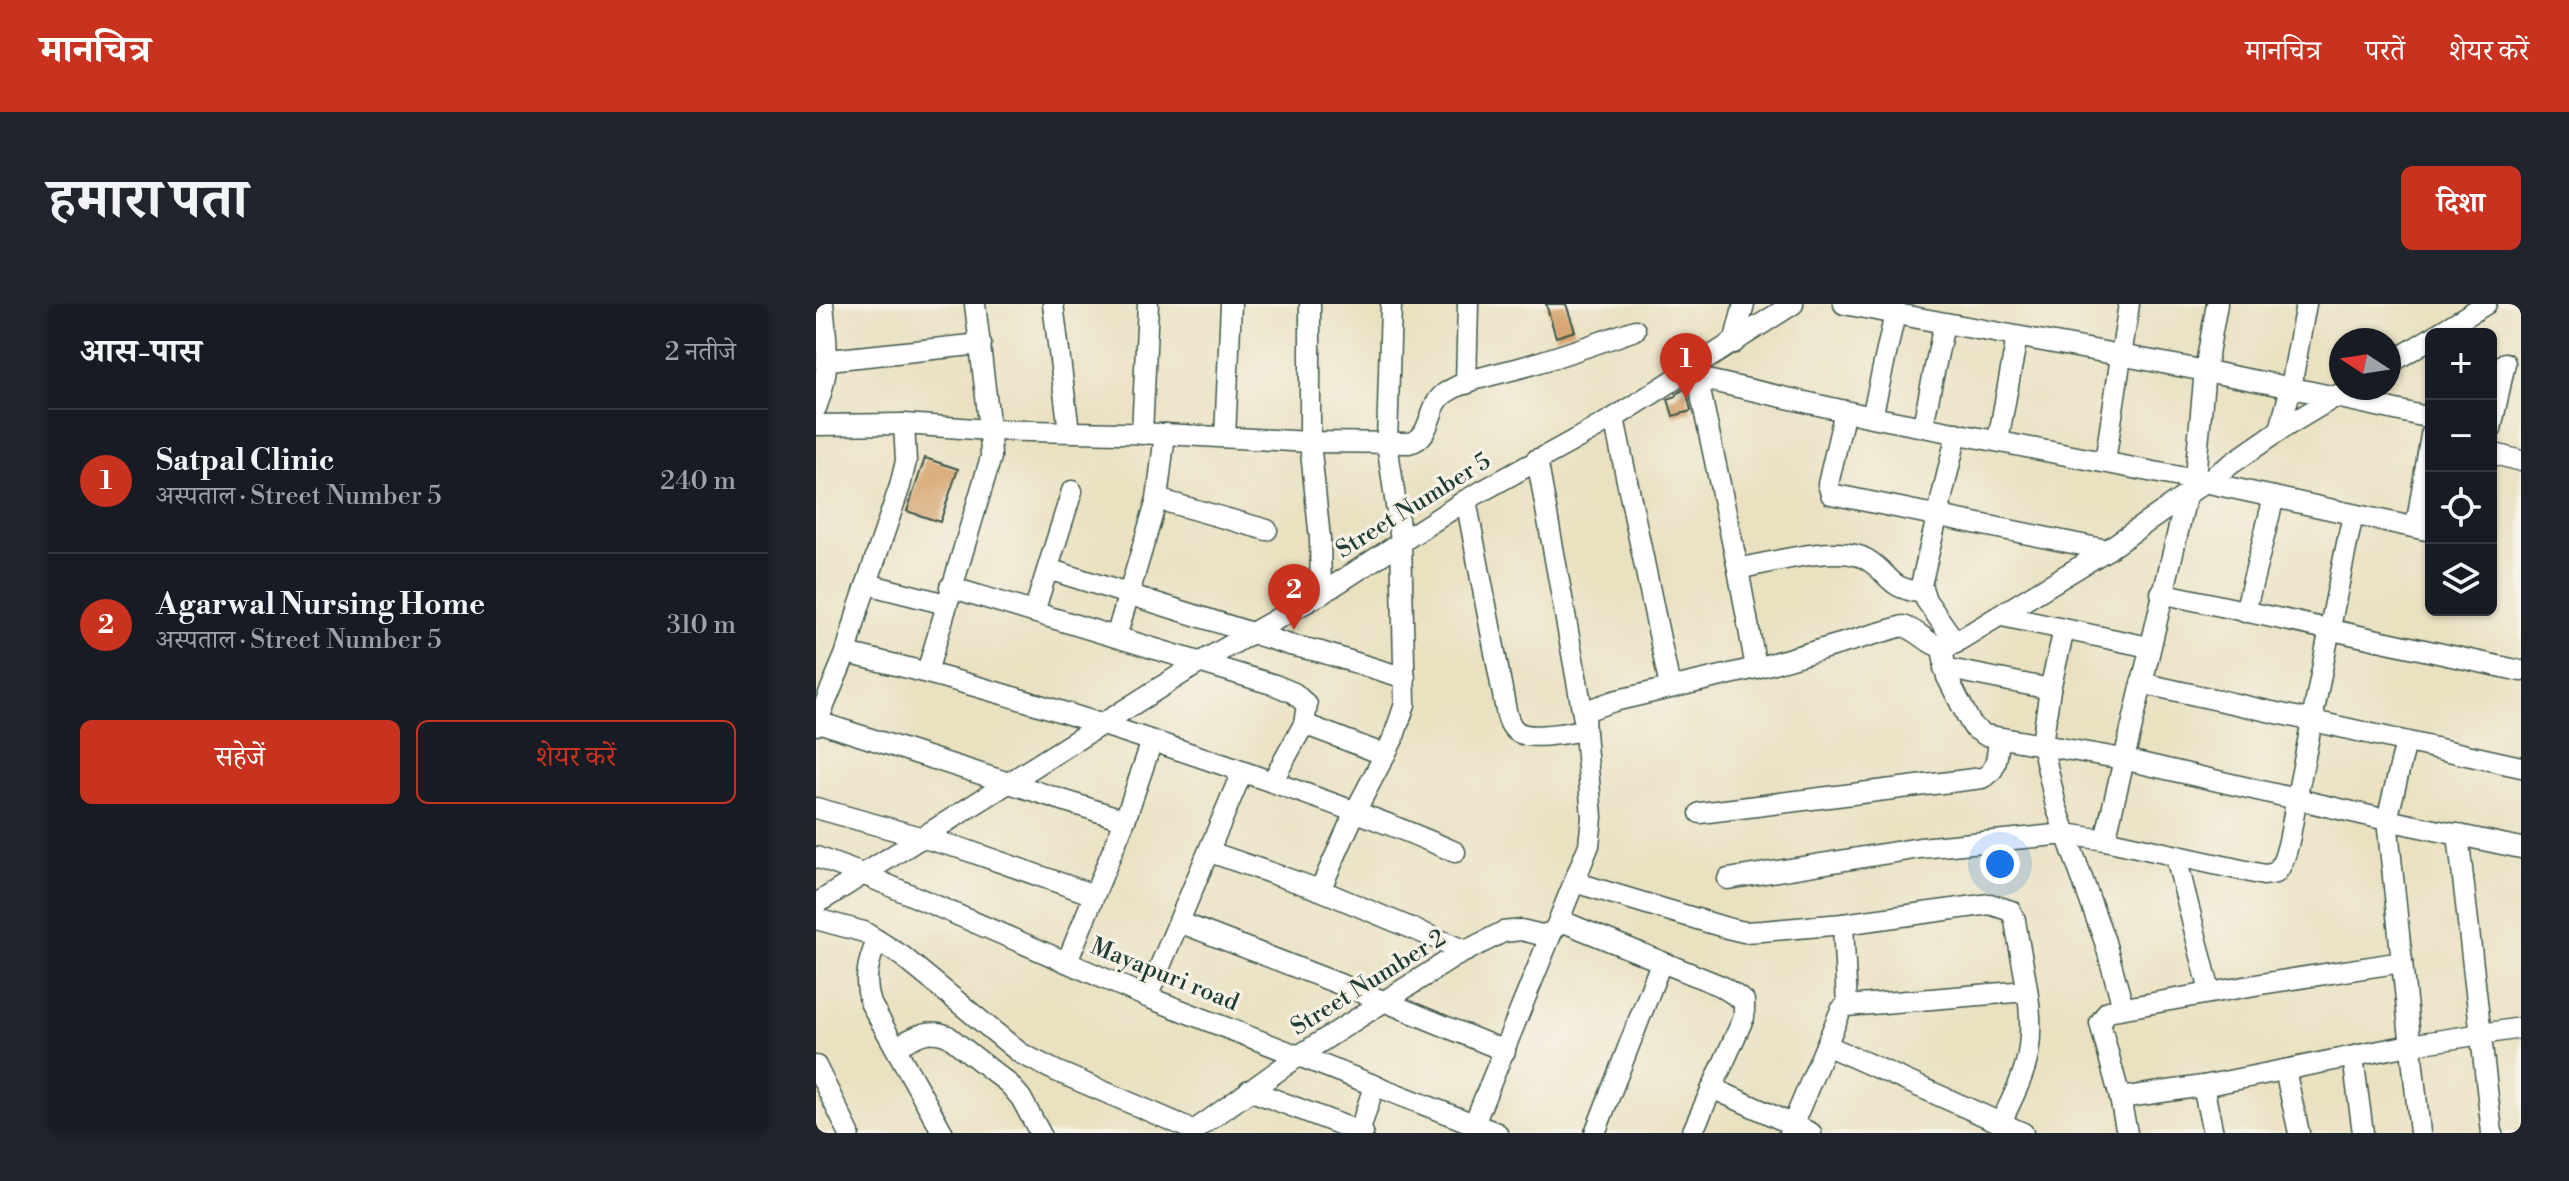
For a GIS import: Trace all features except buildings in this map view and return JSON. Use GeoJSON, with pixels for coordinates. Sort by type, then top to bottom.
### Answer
{"type":"FeatureCollection","features":[{"type":"Feature","properties":{"kind":"street"},"geometry":{"type":"LineString","coordinates":[[816,408],[829,360],[823,304]]}},
{"type":"Feature","properties":{"kind":"street"},"geometry":{"type":"LineString","coordinates":[[927,672],[991,457],[975,304]]}},
{"type":"Feature","properties":{"kind":"street"},"geometry":{"type":"LineString","coordinates":[[1053,304],[1069,431]]}},
{"type":"Feature","properties":{"kind":"street"},"geometry":{"type":"LineString","coordinates":[[1142,434],[1148,304]]}},
{"type":"Feature","properties":{"kind":"street"},"geometry":{"type":"LineString","coordinates":[[1225,437],[1231,304]]}},
{"type":"Feature","properties":{"kind":"street"},"geometry":{"type":"LineString","coordinates":[[1310,304],[1310,442],[1320,539],[1321,594]]}},
{"type":"Feature","properties":{"kind":"street"},"geometry":{"type":"LineString","coordinates":[[1320,890],[1385,755],[1405,704],[1401,540],[1387,443],[1391,304]]}},
{"type":"Feature","properties":{"kind":"street"},"geometry":{"type":"LineString","coordinates":[[1466,384],[1469,304]]}},
{"type":"Feature","properties":{"kind":"street"},"geometry":{"type":"LineString","coordinates":[[1734,343],[1744,304]]}},
{"type":"Feature","properties":{"kind":"street","name":"Street Number 5"},"geometry":{"type":"LineString","coordinates":[[816,904],[1199,663],[1321,594],[1466,500],[1696,373],[1734,343],[1793,304]]}},
{"type":"Feature","properties":{"kind":"street"},"geometry":{"type":"LineString","coordinates":[[1844,304],[2291,387],[2329,391]]}},
{"type":"Feature","properties":{"kind":"street"},"geometry":{"type":"LineString","coordinates":[[2105,462],[2129,304]]}},
{"type":"Feature","properties":{"kind":"street"},"geometry":{"type":"LineString","coordinates":[[2105,840],[2161,593],[2195,486],[2205,370],[2217,304]]}},
{"type":"Feature","properties":{"kind":"street"},"geometry":{"type":"LineString","coordinates":[[2280,430],[2306,304]]}},
{"type":"Feature","properties":{"kind":"street"},"geometry":{"type":"LineString","coordinates":[[2450,328],[2486,304]]}},
{"type":"Feature","properties":{"kind":"street"},"geometry":{"type":"LineString","coordinates":[[1872,417],[1895,314]]}},
{"type":"Feature","properties":{"kind":"street"},"geometry":{"type":"LineString","coordinates":[[1923,425],[1944,324]]}},
{"type":"Feature","properties":{"kind":"street"},"geometry":{"type":"LineString","coordinates":[[816,425],[904,424],[1310,442],[1417,441],[1424,435],[1440,397],[1466,384],[1568,354],[1635,330]]}},
{"type":"Feature","properties":{"kind":"street"},"geometry":{"type":"LineString","coordinates":[[1998,440],[2017,337]]}},
{"type":"Feature","properties":{"kind":"street"},"geometry":{"type":"LineString","coordinates":[[2401,357],[2425,342]]}},
{"type":"Feature","properties":{"kind":"street"},"geometry":{"type":"LineString","coordinates":[[829,360],[981,344]]}},
{"type":"Feature","properties":{"kind":"street"},"geometry":{"type":"LineString","coordinates":[[2497,401],[2505,363]]}},
{"type":"Feature","properties":{"kind":"street"},"geometry":{"type":"LineString","coordinates":[[1756,668],[1696,373],[1872,417],[2105,462],[2195,486],[2274,497],[2424,529],[2428,472]]}},
{"type":"Feature","properties":{"kind":"street"},"geometry":{"type":"LineString","coordinates":[[1947,653],[2107,550],[2195,486],[2331,400]]}},
{"type":"Feature","properties":{"kind":"street"},"geometry":{"type":"LineString","coordinates":[[2371,400],[2425,416]]}},
{"type":"Feature","properties":{"kind":"street"},"geometry":{"type":"LineString","coordinates":[[1845,411],[1828,484],[1828,492],[1835,496],[2107,550]]}},
{"type":"Feature","properties":{"kind":"street"},"geometry":{"type":"LineString","coordinates":[[1614,418],[1670,687]]}},
{"type":"Feature","properties":{"kind":"street"},"geometry":{"type":"LineString","coordinates":[[904,424],[904,472],[846,653],[817,724],[1125,820]]}},
{"type":"Feature","properties":{"kind":"street"},"geometry":{"type":"LineString","coordinates":[[1957,433],[1921,585],[1974,728],[1999,739],[2123,759],[2521,848]]}},
{"type":"Feature","properties":{"kind":"street"},"geometry":{"type":"LineString","coordinates":[[1116,637],[1157,499],[1165,434]]}},
{"type":"Feature","properties":{"kind":"street"},"geometry":{"type":"LineString","coordinates":[[2497,455],[2521,461]]}},
{"type":"Feature","properties":{"kind":"street"},"geometry":{"type":"LineString","coordinates":[[1474,1124],[1589,845],[1592,817],[1584,725],[1537,459]]}},
{"type":"Feature","properties":{"kind":"street"},"geometry":{"type":"LineString","coordinates":[[1034,612],[1072,491]]}},
{"type":"Feature","properties":{"kind":"street"},"geometry":{"type":"LineString","coordinates":[[2245,612],[2274,497]]}},
{"type":"Feature","properties":{"kind":"street"},"geometry":{"type":"LineString","coordinates":[[1157,499],[1267,530]]}},
{"type":"Feature","properties":{"kind":"street"},"geometry":{"type":"LineString","coordinates":[[1466,500],[1512,728],[1518,733],[1535,736],[1584,725]]}},
{"type":"Feature","properties":{"kind":"street"},"geometry":{"type":"LineString","coordinates":[[1728,879],[1920,848],[2066,834],[2264,875],[2276,873],[2286,846],[2353,515]]}},
{"type":"Feature","properties":{"kind":"street"},"geometry":{"type":"LineString","coordinates":[[1738,569],[1845,552],[1866,559],[1896,587],[1923,593]]}},
{"type":"Feature","properties":{"kind":"street"},"geometry":{"type":"LineString","coordinates":[[1048,569],[1405,678]]}},
{"type":"Feature","properties":{"kind":"street"},"geometry":{"type":"LineString","coordinates":[[867,584],[1034,612],[1294,693],[1307,705],[1304,724],[1272,782]]}},
{"type":"Feature","properties":{"kind":"street"},"geometry":{"type":"LineString","coordinates":[[2161,593],[2521,671]]}},
{"type":"Feature","properties":{"kind":"street"},"geometry":{"type":"LineString","coordinates":[[2002,616],[2149,647]]}},
{"type":"Feature","properties":{"kind":"street"},"geometry":{"type":"LineString","coordinates":[[1584,725],[1585,715],[1594,707],[1756,668],[1903,626],[1947,653],[2050,689]]}},
{"type":"Feature","properties":{"kind":"street"},"geometry":{"type":"LineString","coordinates":[[2064,630],[2050,689],[2042,744],[2056,806],[2105,942],[2123,1007]]}},
{"type":"Feature","properties":{"kind":"street"},"geometry":{"type":"LineString","coordinates":[[846,653],[927,672],[1152,741],[1355,812],[1455,852]]}},
{"type":"Feature","properties":{"kind":"street"},"geometry":{"type":"LineString","coordinates":[[2141,683],[2521,767]]}},
{"type":"Feature","properties":{"kind":"street"},"geometry":{"type":"LineString","coordinates":[[1304,724],[1385,755]]}},
{"type":"Feature","properties":{"kind":"street"},"geometry":{"type":"LineString","coordinates":[[1700,813],[1982,778],[1990,775],[1993,769],[1999,739]]}},
{"type":"Feature","properties":{"kind":"street"},"geometry":{"type":"LineString","coordinates":[[1067,962],[1125,820],[1152,741]]}},
{"type":"Feature","properties":{"kind":"street"},"geometry":{"type":"LineString","coordinates":[[2406,742],[2387,820],[2420,1133]]}},
{"type":"Feature","properties":{"kind":"street"},"geometry":{"type":"LineString","coordinates":[[1147,997],[1242,772]]}},
{"type":"Feature","properties":{"kind":"street"},"geometry":{"type":"LineString","coordinates":[[816,808],[1014,866],[1094,895]]}},
{"type":"Feature","properties":{"kind":"street"},"geometry":{"type":"LineString","coordinates":[[2458,834],[2492,1133]]}},
{"type":"Feature","properties":{"kind":"street"},"geometry":{"type":"LineString","coordinates":[[1210,852],[1320,890],[1466,951]]}},
{"type":"Feature","properties":{"kind":"street","name":"Mayapuri road"},"geometry":{"type":"LineString","coordinates":[[816,857],[865,875],[1147,997],[1497,1133]]}},
{"type":"Feature","properties":{"kind":"street"},"geometry":{"type":"LineString","coordinates":[[2176,857],[2210,992]]}},
{"type":"Feature","properties":{"kind":"street"},"geometry":{"type":"LineString","coordinates":[[1571,889],[1744,932],[1843,924],[1990,904],[2002,906],[2011,911],[2015,920],[2027,991],[2030,1036],[2028,1058],[2001,1123]]}},
{"type":"Feature","properties":{"kind":"street"},"geometry":{"type":"LineString","coordinates":[[816,919],[864,932],[902,956],[1020,1053],[1192,1130]]}},
{"type":"Feature","properties":{"kind":"street"},"geometry":{"type":"LineString","coordinates":[[1179,922],[1505,1051]]}},
{"type":"Feature","properties":{"kind":"street"},"geometry":{"type":"LineString","coordinates":[[1843,924],[1847,1006]]}},
{"type":"Feature","properties":{"kind":"street"},"geometry":{"type":"LineString","coordinates":[[1556,926],[1721,986],[1744,1001],[1744,1017],[1692,1133]]}},
{"type":"Feature","properties":{"kind":"street","name":"Street Number 2"},"geometry":{"type":"LineString","coordinates":[[1192,1130],[1300,1055],[1466,951],[1503,932],[1521,930],[1542,935],[1556,926]]}},
{"type":"Feature","properties":{"kind":"street"},"geometry":{"type":"LineString","coordinates":[[877,940],[867,967],[866,990],[943,1133]]}},
{"type":"Feature","properties":{"kind":"street"},"geometry":{"type":"LineString","coordinates":[[2127,1133],[2100,1023],[2108,1011],[2402,962]]}},
{"type":"Feature","properties":{"kind":"street"},"geometry":{"type":"LineString","coordinates":[[1595,1133],[1661,963]]}},
{"type":"Feature","properties":{"kind":"street"},"geometry":{"type":"LineString","coordinates":[[1712,1088],[1798,1130],[1826,1045],[1841,1010],[1847,1006],[2027,991]]}},
{"type":"Feature","properties":{"kind":"street"},"geometry":{"type":"LineString","coordinates":[[2120,1098],[2203,1086],[2410,1045],[2521,1028]]}},
{"type":"Feature","properties":{"kind":"street"},"geometry":{"type":"LineString","coordinates":[[896,1047],[928,1031],[948,1036],[1009,1084],[1021,1098],[1040,1133]]}},
{"type":"Feature","properties":{"kind":"street"},"geometry":{"type":"LineString","coordinates":[[1826,1045],[2023,1133]]}},
{"type":"Feature","properties":{"kind":"street"},"geometry":{"type":"LineString","coordinates":[[2353,1057],[2363,1133]]}},
{"type":"Feature","properties":{"kind":"street"},"geometry":{"type":"LineString","coordinates":[[816,1066],[849,1133]]}},
{"type":"Feature","properties":{"kind":"street"},"geometry":{"type":"LineString","coordinates":[[2285,1070],[2299,1133]]}},
{"type":"Feature","properties":{"kind":"street"},"geometry":{"type":"LineString","coordinates":[[1249,1090],[1360,1133],[1374,1086]]}},
{"type":"Feature","properties":{"kind":"street"},"geometry":{"type":"LineString","coordinates":[[2203,1086],[2213,1133]]}},
{"type":"Feature","properties":{"kind":"place","name":"Satpal Clinic"},"geometry":{"type":"Point","coordinates":[1686,399]}},
{"type":"Feature","properties":{"kind":"place","name":"Agarwal Nursing Home"},"geometry":{"type":"Point","coordinates":[1294,630]}}]}
